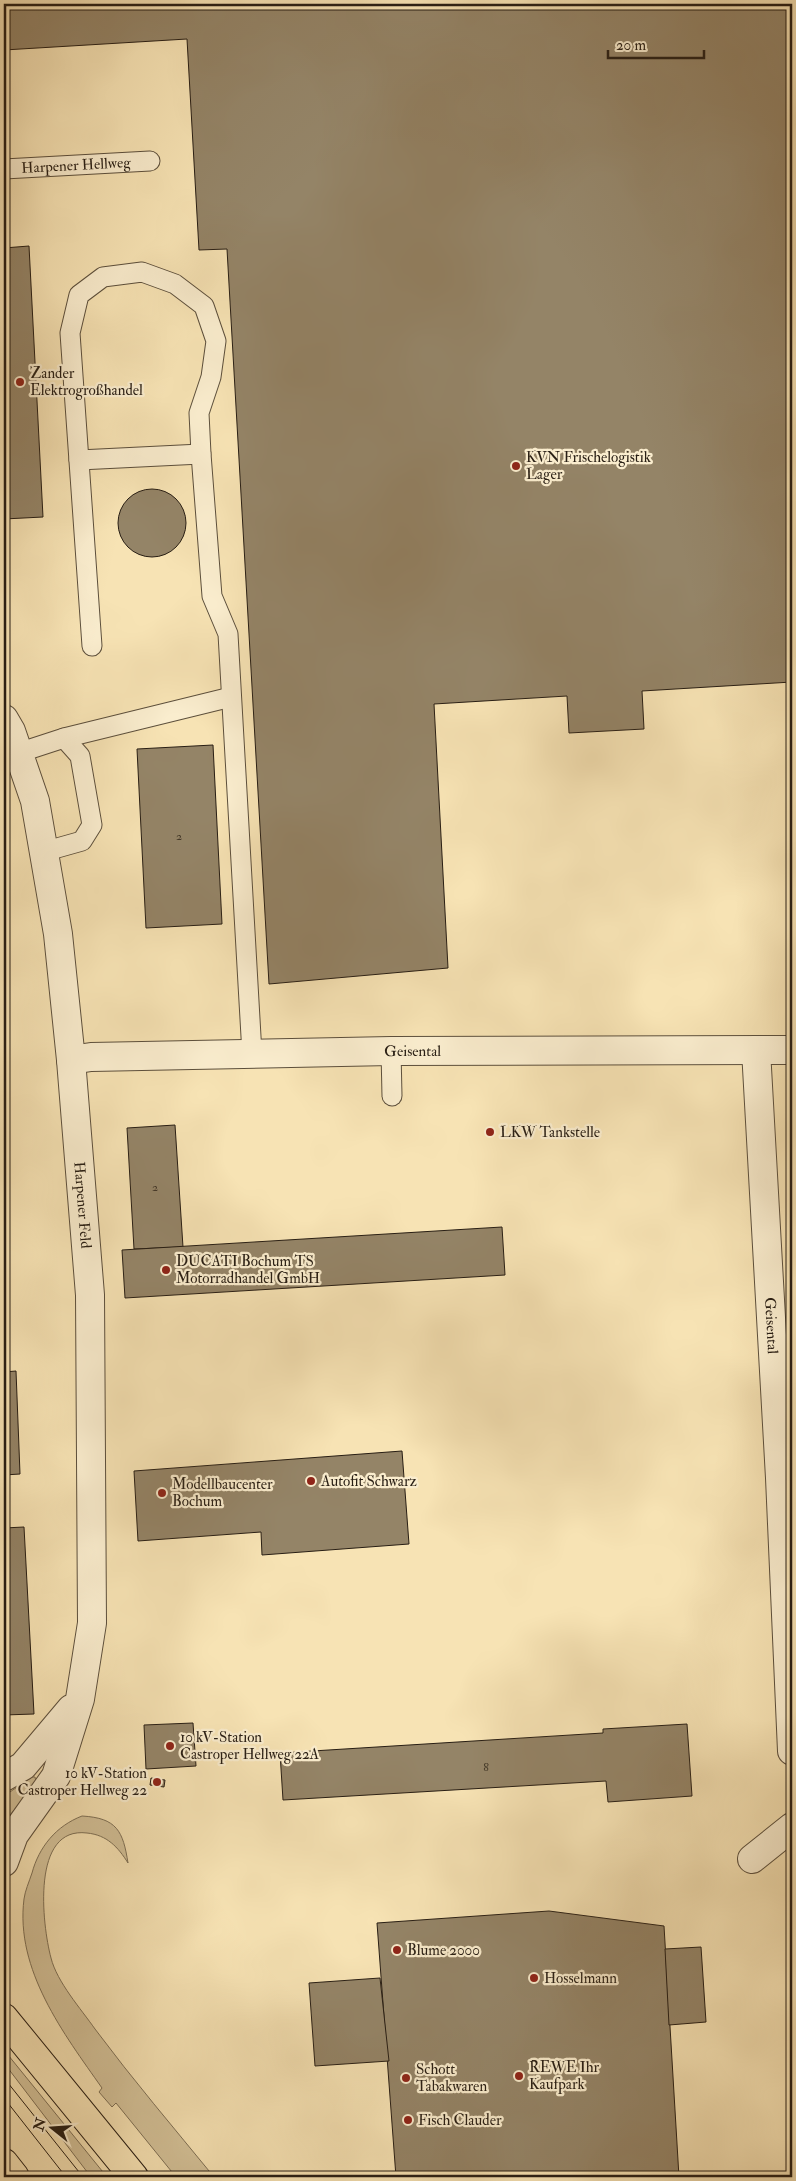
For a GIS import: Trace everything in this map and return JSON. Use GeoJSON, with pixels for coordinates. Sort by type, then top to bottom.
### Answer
{"type":"FeatureCollection","features":[{"type":"Feature","properties":{"kind":"main road"},"geometry":{"type":"LineString","coordinates":[[4,2018],[134,2177]]}},
{"type":"Feature","properties":{"kind":"main road"},"geometry":{"type":"LineString","coordinates":[[4,2163],[15,2177]]}},
{"type":"Feature","properties":{"kind":"street","name":"Harpener Feld"},"geometry":{"type":"LineString","coordinates":[[4,719],[11,731],[35,801],[58,934],[72,1060],[90,1313],[92,1624],[80,1699],[56,1776],[14,1835],[4,1862]]}},
{"type":"Feature","properties":{"kind":"street","name":"Geisental"},"geometry":{"type":"LineString","coordinates":[[756,1050],[792,1751]]}},
{"type":"Feature","properties":{"kind":"street","name":"Geisental"},"geometry":{"type":"LineString","coordinates":[[72,1060],[91,1057],[391,1051],[792,1050]]}},
{"type":"Feature","properties":{"kind":"street"},"geometry":{"type":"LineString","coordinates":[[4,1777],[23,1766],[80,1699]]}},
{"type":"Feature","properties":{"kind":"street"},"geometry":{"type":"LineString","coordinates":[[752,1859],[792,1827]]}},
{"type":"Feature","properties":{"kind":"lane","name":"Harpener Hellweg"},"geometry":{"type":"LineString","coordinates":[[4,169],[150,161]]}},
{"type":"Feature","properties":{"kind":"lane"},"geometry":{"type":"LineString","coordinates":[[92,646],[70,333],[79,295],[103,277],[142,272],[175,284],[204,306],[216,341],[211,377],[200,413],[201,454],[212,596],[228,634],[252,1054]]}},
{"type":"Feature","properties":{"kind":"lane"},"geometry":{"type":"LineString","coordinates":[[79,460],[201,454]]}},
{"type":"Feature","properties":{"kind":"lane"},"geometry":{"type":"LineString","coordinates":[[18,753],[64,738],[232,696]]}},
{"type":"Feature","properties":{"kind":"lane"},"geometry":{"type":"LineString","coordinates":[[43,852],[82,841],[92,825],[80,756],[64,738]]}},
{"type":"Feature","properties":{"kind":"lane"},"geometry":{"type":"LineString","coordinates":[[391,1051],[392,1096]]}},
{"type":"Feature","properties":{"kind":"shaded area"},"geometry":{"type":"Polygon","coordinates":[[[32,1777],[35,1777],[36,1782],[4,1823],[4,1796],[32,1777]]]}},
{"type":"Feature","properties":{"kind":"shaded area"},"geometry":{"type":"Polygon","coordinates":[[[82,1816],[103,1820],[111,1823],[116,1828],[124,1842],[128,1863],[111,1843],[94,1834],[69,1835],[56,1845],[49,1861],[45,1880],[44,1902],[48,1943],[54,1967],[70,1995],[109,2048],[214,2177],[176,2177],[116,2103],[112,2107],[99,2092],[102,2088],[58,2023],[45,2000],[35,1976],[27,1951],[23,1925],[26,1890],[35,1863],[50,1838],[64,1825],[82,1816]]]}},
{"type":"Feature","properties":{"kind":"shaded area"},"geometry":{"type":"Polygon","coordinates":[[[4,2050],[107,2177],[91,2177],[4,2063],[4,2050]]]}},
{"type":"Feature","properties":{"kind":"building","name":"KVN Frischelogistik Lager"},"geometry":{"type":"Polygon","coordinates":[[[4,4],[792,4],[792,682],[642,691],[644,729],[569,733],[567,696],[434,704],[448,968],[269,984],[227,249],[199,250],[187,39],[4,50],[4,4]]]}},
{"type":"Feature","properties":{"kind":"building","name":"Zander Elektrogroßhandel"},"geometry":{"type":"Polygon","coordinates":[[[29,246],[43,517],[4,519],[4,248],[29,246]]]}},
{"type":"Feature","properties":{"kind":"building"},"geometry":{"type":"Polygon","coordinates":[[[152,489],[165,492],[176,499],[183,510],[186,523],[183,536],[176,547],[165,554],[152,557],[139,554],[128,547],[121,536],[118,523],[121,510],[128,499],[139,492],[152,489]]]}},
{"type":"Feature","properties":{"kind":"building"},"geometry":{"type":"Polygon","coordinates":[[[213,745],[222,924],[146,928],[137,749],[213,745]]]}},
{"type":"Feature","properties":{"kind":"building"},"geometry":{"type":"Polygon","coordinates":[[[175,1125],[183,1247],[134,1249],[127,1128],[175,1125]]]}},
{"type":"Feature","properties":{"kind":"building"},"geometry":{"type":"Polygon","coordinates":[[[4,1176],[9,1254],[4,1255],[4,1176]]]}},
{"type":"Feature","properties":{"kind":"building"},"geometry":{"type":"Polygon","coordinates":[[[502,1227],[505,1275],[125,1298],[122,1250],[502,1227]]]}},
{"type":"Feature","properties":{"kind":"building"},"geometry":{"type":"Polygon","coordinates":[[[16,1371],[20,1474],[4,1475],[4,1372],[16,1371]]]}},
{"type":"Feature","properties":{"kind":"building"},"geometry":{"type":"Polygon","coordinates":[[[402,1451],[409,1544],[262,1555],[261,1532],[138,1541],[134,1471],[402,1451]]]}},
{"type":"Feature","properties":{"kind":"building"},"geometry":{"type":"Polygon","coordinates":[[[24,1527],[34,1714],[4,1715],[4,1528],[24,1527]]]}},
{"type":"Feature","properties":{"kind":"building","name":"10 kV-Station Castroper Hellweg 22A"},"geometry":{"type":"Polygon","coordinates":[[[193,1723],[196,1766],[146,1769],[144,1725],[193,1723]]]}},
{"type":"Feature","properties":{"kind":"building"},"geometry":{"type":"Polygon","coordinates":[[[687,1724],[692,1796],[608,1802],[606,1781],[283,1800],[280,1753],[603,1733],[603,1729],[687,1724]]]}},
{"type":"Feature","properties":{"kind":"building","name":"10 kV-Station Castroper Hellweg 22"},"geometry":{"type":"Polygon","coordinates":[[[151,1778],[165,1780],[164,1787],[150,1785],[151,1778]]]}},
{"type":"Feature","properties":{"kind":"building"},"geometry":{"type":"Polygon","coordinates":[[[549,1911],[664,1926],[679,2177],[396,2177],[377,1923],[549,1911]]]}},
{"type":"Feature","properties":{"kind":"building"},"geometry":{"type":"Polygon","coordinates":[[[701,1947],[706,2022],[669,2025],[665,1949],[701,1947]]]}},
{"type":"Feature","properties":{"kind":"building"},"geometry":{"type":"Polygon","coordinates":[[[380,1978],[389,2061],[315,2066],[309,1983],[380,1978]]]}},
{"type":"Feature","properties":{"kind":"tram line"},"geometry":{"type":"LineString","coordinates":[[4,2078],[83,2177]]}},
{"type":"Feature","properties":{"kind":"tram line"},"geometry":{"type":"LineString","coordinates":[[4,2098],[66,2177]]}},
{"type":"Feature","properties":{"kind":"place","name":"Zander Elektrogroßhandel"},"geometry":{"type":"Point","coordinates":[20,382]}},
{"type":"Feature","properties":{"kind":"place","name":"KVN Frischelogistik Lager"},"geometry":{"type":"Point","coordinates":[516,466]}},
{"type":"Feature","properties":{"kind":"place","name":"LKW Tankstelle"},"geometry":{"type":"Point","coordinates":[490,1132]}},
{"type":"Feature","properties":{"kind":"place","name":"DUCATI Bochum TS Motorradhandel GmbH"},"geometry":{"type":"Point","coordinates":[166,1270]}},
{"type":"Feature","properties":{"kind":"place","name":"Autofit Schwarz"},"geometry":{"type":"Point","coordinates":[311,1481]}},
{"type":"Feature","properties":{"kind":"place","name":"Modellbaucenter Bochum"},"geometry":{"type":"Point","coordinates":[162,1493]}},
{"type":"Feature","properties":{"kind":"place","name":"10 kV-Station Castroper Hellweg 22A"},"geometry":{"type":"Point","coordinates":[170,1746]}},
{"type":"Feature","properties":{"kind":"place","name":"10 kV-Station Castroper Hellweg 22"},"geometry":{"type":"Point","coordinates":[157,1782]}},
{"type":"Feature","properties":{"kind":"place","name":"Blume 2000"},"geometry":{"type":"Point","coordinates":[397,1950]}},
{"type":"Feature","properties":{"kind":"place","name":"Hosselmann"},"geometry":{"type":"Point","coordinates":[534,1978]}},
{"type":"Feature","properties":{"kind":"place","name":"REWE Ihr Kaufpark"},"geometry":{"type":"Point","coordinates":[519,2076]}},
{"type":"Feature","properties":{"kind":"place","name":"Schott Tabakwaren"},"geometry":{"type":"Point","coordinates":[406,2078]}},
{"type":"Feature","properties":{"kind":"place","name":"Fisch Clauder"},"geometry":{"type":"Point","coordinates":[408,2120]}}]}
